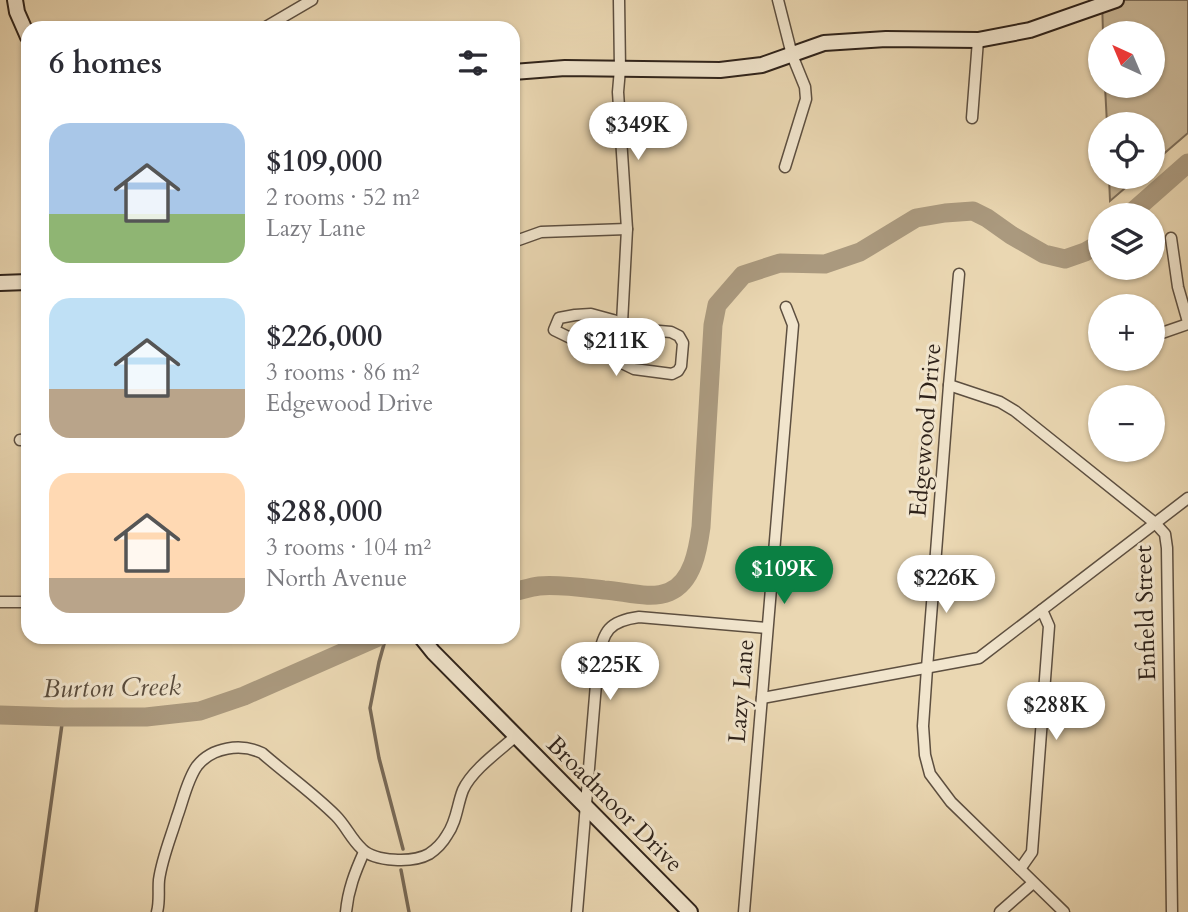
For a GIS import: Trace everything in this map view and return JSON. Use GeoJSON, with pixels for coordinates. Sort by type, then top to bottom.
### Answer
{"type":"FeatureCollection","features":[{"type":"Feature","properties":{"kind":"street"},"geometry":{"type":"LineString","coordinates":[[15,0],[21,21]]}},
{"type":"Feature","properties":{"kind":"street"},"geometry":{"type":"LineString","coordinates":[[276,21],[312,0]]}},
{"type":"Feature","properties":{"kind":"street"},"geometry":{"type":"LineString","coordinates":[[619,0],[618,92],[626,229],[622,323]]}},
{"type":"Feature","properties":{"kind":"street"},"geometry":{"type":"LineString","coordinates":[[778,0],[792,55],[805,87],[806,99],[785,167]]}},
{"type":"Feature","properties":{"kind":"street"},"geometry":{"type":"LineString","coordinates":[[520,71],[565,68],[720,70],[762,65],[824,43],[978,40],[1030,30],[1116,0]]}},
{"type":"Feature","properties":{"kind":"street"},"geometry":{"type":"LineString","coordinates":[[972,118],[978,40]]}},
{"type":"Feature","properties":{"kind":"street"},"geometry":{"type":"LineString","coordinates":[[520,240],[541,232],[626,229]]}},
{"type":"Feature","properties":{"kind":"street"},"geometry":{"type":"LineString","coordinates":[[1165,332],[1188,323],[1178,287],[1171,238]]}},
{"type":"Feature","properties":{"kind":"street","name":"Edgewood Drive"},"geometry":{"type":"LineString","coordinates":[[959,274],[923,742],[930,774],[951,803],[1064,912]]}},
{"type":"Feature","properties":{"kind":"street"},"geometry":{"type":"LineString","coordinates":[[0,283],[21,282]]}},
{"type":"Feature","properties":{"kind":"street","name":"Lazy Lane"},"geometry":{"type":"LineString","coordinates":[[744,912],[793,325],[786,307]]}},
{"type":"Feature","properties":{"kind":"street"},"geometry":{"type":"LineString","coordinates":[[591,314],[622,323],[636,329],[671,332],[679,336],[683,343],[678,371],[672,374],[634,369],[554,330],[559,318],[575,315],[591,314]]}},
{"type":"Feature","properties":{"kind":"street","name":"Enfield Street"},"geometry":{"type":"LineString","coordinates":[[949,385],[1000,402],[1015,411],[1155,523],[1165,534],[1172,912]]}},
{"type":"Feature","properties":{"kind":"street"},"geometry":{"type":"LineString","coordinates":[[762,698],[979,657],[1188,498]]}},
{"type":"Feature","properties":{"kind":"street"},"geometry":{"type":"LineString","coordinates":[[0,602],[21,602]]}},
{"type":"Feature","properties":{"kind":"street"},"geometry":{"type":"LineString","coordinates":[[1020,869],[1032,852],[1049,626],[1042,610]]}},
{"type":"Feature","properties":{"kind":"street"},"geometry":{"type":"LineString","coordinates":[[577,912],[598,660],[601,641],[610,627],[622,619],[639,617],[767,628]]}},
{"type":"Feature","properties":{"kind":"street","name":"Broadmoor Drive"},"geometry":{"type":"LineString","coordinates":[[427,644],[690,912]]}},
{"type":"Feature","properties":{"kind":"street"},"geometry":{"type":"LineString","coordinates":[[157,912],[164,856],[190,780],[198,766],[218,751],[228,748],[252,749],[262,753],[336,816],[364,852],[394,860],[428,855],[449,834],[468,781],[516,736]]}},
{"type":"Feature","properties":{"kind":"street"},"geometry":{"type":"LineString","coordinates":[[346,912],[347,897],[364,852]]}},
{"type":"Feature","properties":{"kind":"street"},"geometry":{"type":"LineString","coordinates":[[1000,912],[1033,883]]}},
{"type":"Feature","properties":{"kind":"shaded area"},"geometry":{"type":"Polygon","coordinates":[[[1102,0],[1188,0],[1188,133],[1165,153],[1165,112],[1106,112],[1106,98],[1166,98],[1166,21],[1103,21],[1102,0]]]}},
{"type":"Feature","properties":{"kind":"shaded area"},"geometry":{"type":"Polygon","coordinates":[[[1110,189],[1124,189],[1110,201],[1110,189]]]}},
{"type":"Feature","properties":{"kind":"waterway","name":"Burton Creek"},"geometry":{"type":"LineString","coordinates":[[1143,203],[1188,163]]}},
{"type":"Feature","properties":{"kind":"waterway","name":"Burton Creek"},"geometry":{"type":"LineString","coordinates":[[520,590],[536,586],[555,586],[654,595],[669,592],[684,581],[693,564],[701,527],[713,325],[717,305],[743,275],[780,263],[825,264],[860,252],[916,218],[945,213],[973,211],[1044,254],[1065,259],[1088,250]]}},
{"type":"Feature","properties":{"kind":"waterway","name":"Burton Creek"},"geometry":{"type":"LineString","coordinates":[[0,715],[146,717],[200,711],[244,696],[362,644]]}},
{"type":"Feature","properties":{"kind":"waterway"},"geometry":{"type":"LineString","coordinates":[[384,644],[370,708],[379,758],[403,849]]}},
{"type":"Feature","properties":{"kind":"waterway"},"geometry":{"type":"LineString","coordinates":[[36,912],[63,717]]}},
{"type":"Feature","properties":{"kind":"waterway"},"geometry":{"type":"LineString","coordinates":[[401,870],[409,912]]}}]}
